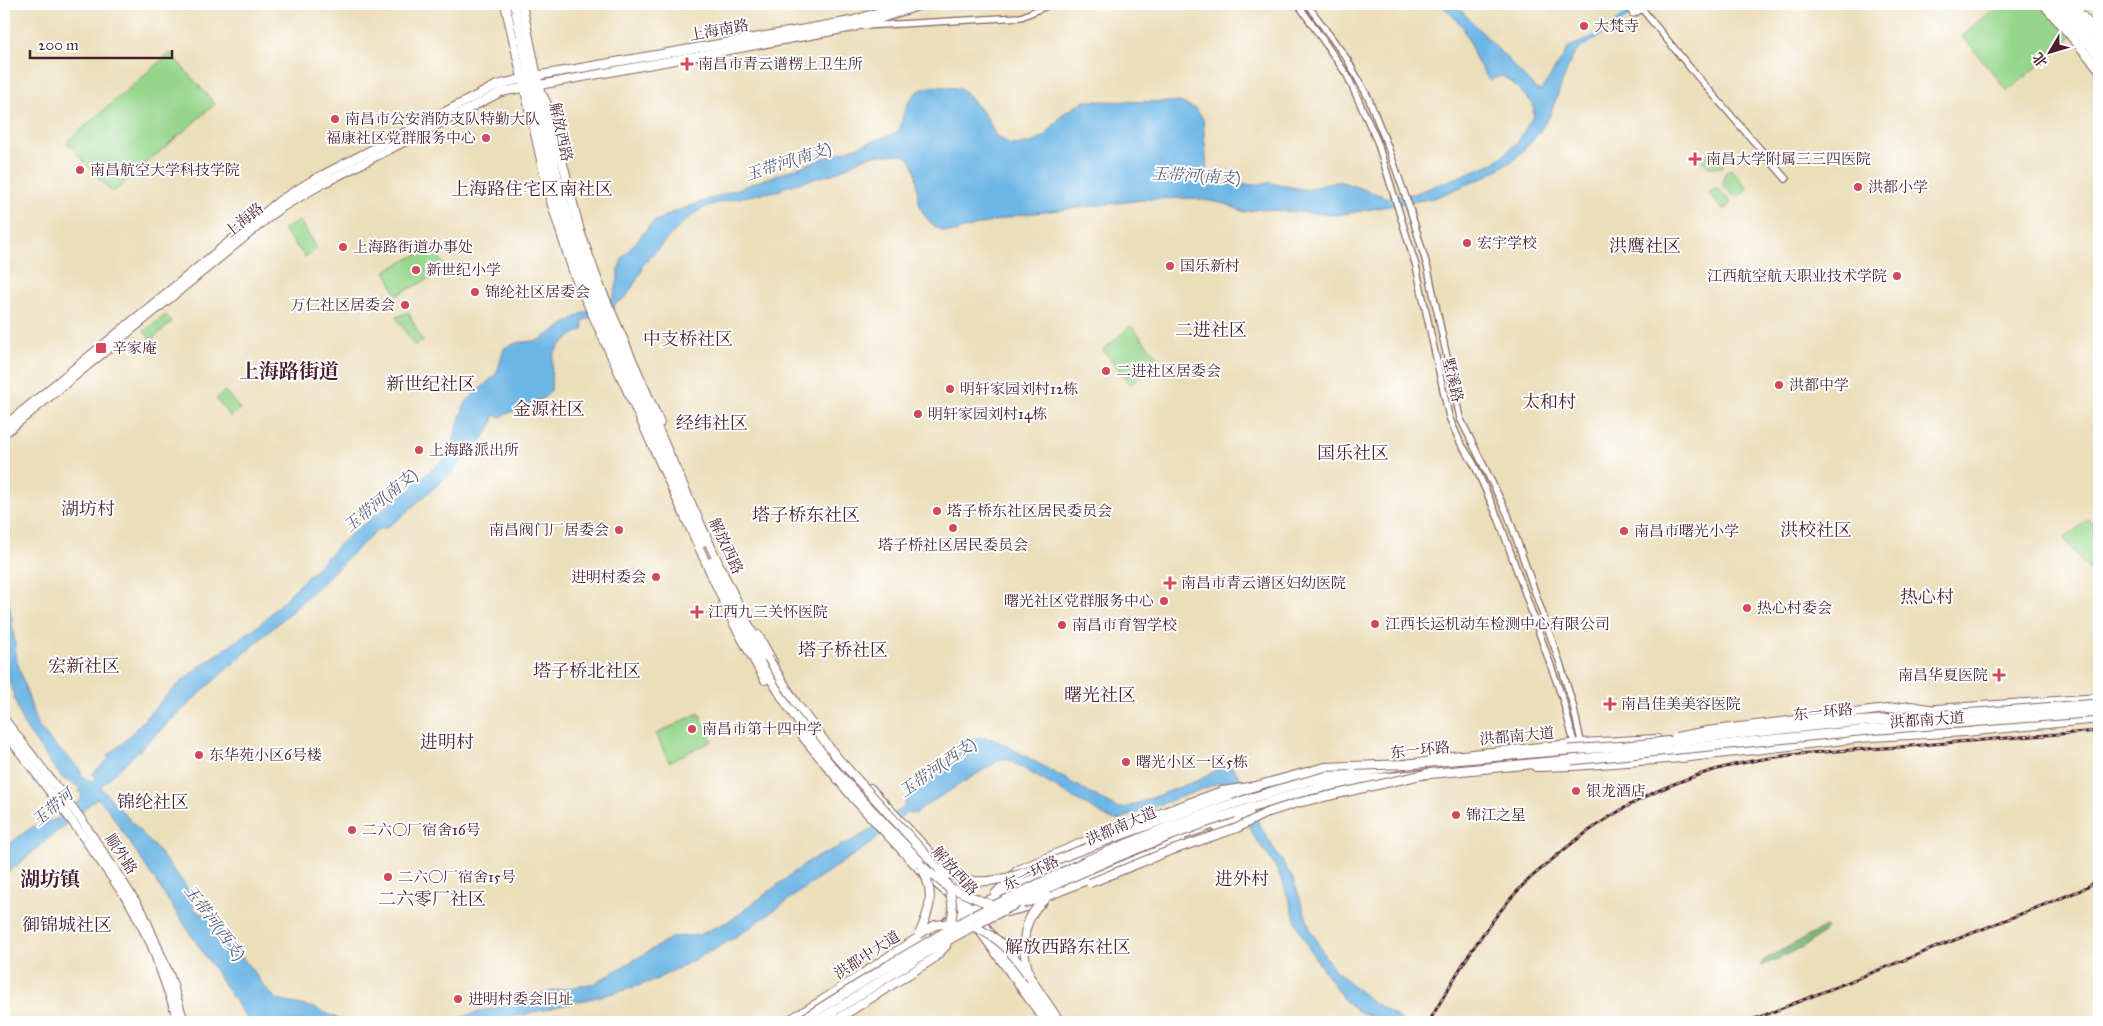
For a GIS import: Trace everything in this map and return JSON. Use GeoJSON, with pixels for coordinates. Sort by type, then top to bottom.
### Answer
{"type":"FeatureCollection","features":[{"type":"Feature","properties":{"kind":"highway"},"geometry":{"type":"LineString","coordinates":[[2053,4],[2099,56]]}},
{"type":"Feature","properties":{"kind":"highway"},"geometry":{"type":"LineString","coordinates":[[2064,4],[2099,43]]}},
{"type":"Feature","properties":{"kind":"highway","name":"东一环路"},"geometry":{"type":"LineString","coordinates":[[799,1022],[957,925],[1086,861],[1171,826],[1257,795],[1307,781],[1407,764],[1627,746],[1840,723],[2099,704]]}},
{"type":"Feature","properties":{"kind":"highway","name":"东一环路"},"geometry":{"type":"LineString","coordinates":[[816,1022],[945,941],[1080,872],[1142,846],[1259,804],[1305,790],[1352,781],[1621,756],[1868,730],[2099,712]]}},
{"type":"Feature","properties":{"kind":"main road"},"geometry":{"type":"LineString","coordinates":[[505,4],[529,78]]}},
{"type":"Feature","properties":{"kind":"main road","name":"解放西路"},"geometry":{"type":"LineString","coordinates":[[514,4],[529,78]]}},
{"type":"Feature","properties":{"kind":"main road","name":"解放西路"},"geometry":{"type":"LineString","coordinates":[[522,4],[530,86],[593,294]]}},
{"type":"Feature","properties":{"kind":"main road","name":"上海南路"},"geometry":{"type":"LineString","coordinates":[[529,78],[851,22],[905,4]]}},
{"type":"Feature","properties":{"kind":"main road","name":"上海南路"},"geometry":{"type":"LineString","coordinates":[[530,86],[854,27],[924,4]]}},
{"type":"Feature","properties":{"kind":"main road"},"geometry":{"type":"LineString","coordinates":[[2043,4],[2099,69]]}},
{"type":"Feature","properties":{"kind":"main road"},"geometry":{"type":"LineString","coordinates":[[2072,4],[2099,35]]}},
{"type":"Feature","properties":{"kind":"main road","name":"上海路"},"geometry":{"type":"LineString","coordinates":[[4,426],[279,200],[497,86],[529,78]]}},
{"type":"Feature","properties":{"kind":"main road"},"geometry":{"type":"LineString","coordinates":[[530,86],[557,223],[574,274],[593,294],[605,320],[751,658],[814,753],[876,808],[899,834],[924,874],[952,893]]}},
{"type":"Feature","properties":{"kind":"main road","name":"上海路"},"geometry":{"type":"LineString","coordinates":[[4,434],[279,209],[322,184],[501,92],[530,86]]}},
{"type":"Feature","properties":{"kind":"main road"},"geometry":{"type":"LineString","coordinates":[[593,294],[671,450],[733,584],[768,653],[815,726],[839,754],[876,808],[899,834],[937,860],[952,893]]}},
{"type":"Feature","properties":{"kind":"main road","name":"解放西路"},"geometry":{"type":"LineString","coordinates":[[605,320],[764,658],[793,704],[830,754],[876,808]]}},
{"type":"Feature","properties":{"kind":"main road","name":"解放西路"},"geometry":{"type":"LineString","coordinates":[[605,320],[735,614],[753,650],[789,708],[811,739],[839,772],[876,808]]}},
{"type":"Feature","properties":{"kind":"main road"},"geometry":{"type":"LineString","coordinates":[[741,612],[796,703],[835,755],[940,870],[950,891],[953,911],[946,946],[933,959],[833,1022]]}},
{"type":"Feature","properties":{"kind":"main road","name":"洪都南大道"},"geometry":{"type":"LineString","coordinates":[[968,910],[1132,836],[1257,787],[1333,770],[1402,760],[1577,744],[1692,737],[1935,710],[2099,698]]}},
{"type":"Feature","properties":{"kind":"main road"},"geometry":{"type":"LineString","coordinates":[[1627,746],[1707,731],[1911,706],[1935,710]]}},
{"type":"Feature","properties":{"kind":"main road","name":"顺外路"},"geometry":{"type":"LineString","coordinates":[[4,719],[62,802]]}},
{"type":"Feature","properties":{"kind":"main road","name":"洪都南大道"},"geometry":{"type":"LineString","coordinates":[[981,926],[1081,875],[1153,846],[1236,817],[1263,811],[1306,793],[1384,780],[1680,758],[1872,737],[1965,732],[2099,719]]}},
{"type":"Feature","properties":{"kind":"main road","name":"顺外路"},"geometry":{"type":"LineString","coordinates":[[4,731],[78,822],[143,913],[171,979],[184,1022]]}},
{"type":"Feature","properties":{"kind":"main road"},"geometry":{"type":"LineString","coordinates":[[940,870],[973,882],[1027,873],[1074,853],[1257,787],[1325,767],[1407,764]]}},
{"type":"Feature","properties":{"kind":"main road"},"geometry":{"type":"LineString","coordinates":[[839,772],[863,803],[920,864],[946,886],[996,907],[1010,908],[1048,896],[1167,846],[1263,811],[1426,774]]}},
{"type":"Feature","properties":{"kind":"main road"},"geometry":{"type":"LineString","coordinates":[[991,898],[1018,870],[1093,838],[1222,790],[1257,787]]}},
{"type":"Feature","properties":{"kind":"main road"},"geometry":{"type":"LineString","coordinates":[[1007,912],[1045,903],[1164,853],[1238,828],[1263,811]]}},
{"type":"Feature","properties":{"kind":"main road","name":"顺外路"},"geometry":{"type":"LineString","coordinates":[[78,822],[132,905],[152,946],[179,1022]]}},
{"type":"Feature","properties":{"kind":"main road"},"geometry":{"type":"LineString","coordinates":[[919,934],[931,901],[929,882],[920,864]]}},
{"type":"Feature","properties":{"kind":"main road","name":"解放西路"},"geometry":{"type":"LineString","coordinates":[[952,893],[981,926],[1053,1022]]}},
{"type":"Feature","properties":{"kind":"main road"},"geometry":{"type":"LineString","coordinates":[[1031,979],[1023,953],[1025,927],[1034,910],[1048,896]]}},
{"type":"Feature","properties":{"kind":"main road","name":"洪都中大道"},"geometry":{"type":"LineString","coordinates":[[785,1022],[806,1011],[892,955],[968,910]]}},
{"type":"Feature","properties":{"kind":"main road"},"geometry":{"type":"LineString","coordinates":[[779,1022],[801,1011],[919,934],[935,925],[948,923],[968,924],[990,933],[1010,951],[1060,1022]]}},
{"type":"Feature","properties":{"kind":"main road"},"geometry":{"type":"LineString","coordinates":[[824,1022],[920,959],[981,926]]}},
{"type":"Feature","properties":{"kind":"main road","name":"解放西路"},"geometry":{"type":"LineString","coordinates":[[981,926],[1046,1022]]}},
{"type":"Feature","properties":{"kind":"street","name":"上海南路"},"geometry":{"type":"LineString","coordinates":[[854,27],[1017,17],[1051,4]]}},
{"type":"Feature","properties":{"kind":"street","name":"墅溪路"},"geometry":{"type":"LineString","coordinates":[[1298,4],[1347,76],[1377,141],[1416,266],[1449,417],[1460,442],[1474,464],[1499,520],[1585,766]]}},
{"type":"Feature","properties":{"kind":"street","name":"墅溪路"},"geometry":{"type":"LineString","coordinates":[[1307,4],[1347,59],[1368,97],[1402,186],[1428,269],[1460,418],[1508,515],[1573,705],[1577,744],[1573,766]]}},
{"type":"Feature","properties":{"kind":"street"},"geometry":{"type":"LineString","coordinates":[[1627,4],[1632,12],[1640,6],[1691,69],[1786,178]]}},
{"type":"Feature","properties":{"kind":"green space"},"geometry":{"type":"Polygon","coordinates":[[[2000,4],[2063,4],[2083,27],[2008,91],[1962,36],[2000,4]]]}},
{"type":"Feature","properties":{"kind":"green space"},"geometry":{"type":"Polygon","coordinates":[[[170,53],[215,104],[112,193],[67,142],[170,53]]]}},
{"type":"Feature","properties":{"kind":"green space"},"geometry":{"type":"Polygon","coordinates":[[[1715,149],[1725,161],[1723,167],[1708,167],[1701,160],[1715,149]]]}},
{"type":"Feature","properties":{"kind":"green space"},"geometry":{"type":"Polygon","coordinates":[[[1731,169],[1747,189],[1739,196],[1731,194],[1723,185],[1725,173],[1731,169]]]}},
{"type":"Feature","properties":{"kind":"green space"},"geometry":{"type":"Polygon","coordinates":[[[1717,189],[1731,203],[1723,210],[1709,194],[1710,191],[1717,189]]]}},
{"type":"Feature","properties":{"kind":"green space"},"geometry":{"type":"Polygon","coordinates":[[[300,221],[317,249],[305,257],[283,229],[300,221]]]}},
{"type":"Feature","properties":{"kind":"green space"},"geometry":{"type":"Polygon","coordinates":[[[434,246],[446,270],[397,295],[385,271],[434,246]]]}},
{"type":"Feature","properties":{"kind":"green space"},"geometry":{"type":"Polygon","coordinates":[[[408,312],[423,342],[414,345],[396,317],[408,312]]]}},
{"type":"Feature","properties":{"kind":"green space"},"geometry":{"type":"Polygon","coordinates":[[[166,315],[172,322],[151,340],[144,331],[166,315]]]}},
{"type":"Feature","properties":{"kind":"green space"},"geometry":{"type":"Polygon","coordinates":[[[1131,326],[1160,360],[1131,384],[1103,350],[1131,326]]]}},
{"type":"Feature","properties":{"kind":"green space"},"geometry":{"type":"Polygon","coordinates":[[[225,391],[240,409],[231,417],[216,399],[225,391]]]}},
{"type":"Feature","properties":{"kind":"green space"},"geometry":{"type":"Polygon","coordinates":[[[2089,519],[2099,531],[2099,564],[2090,571],[2064,539],[2089,519]]]}},
{"type":"Feature","properties":{"kind":"green space"},"geometry":{"type":"Polygon","coordinates":[[[699,713],[712,741],[669,762],[656,734],[699,713]]]}},
{"type":"Feature","properties":{"kind":"green space"},"geometry":{"type":"Polygon","coordinates":[[[1825,927],[1827,929],[1804,946],[1760,966],[1764,960],[1825,927]]]}},
{"type":"Feature","properties":{"kind":"water"},"geometry":{"type":"Polygon","coordinates":[[[1441,4],[1455,4],[1537,90],[1541,91],[1569,47],[1586,40],[1586,43],[1576,52],[1571,60],[1549,117],[1535,138],[1514,160],[1483,178],[1434,198],[1338,215],[1259,209],[1244,212],[1226,204],[1193,198],[1151,199],[1018,215],[955,232],[948,232],[934,226],[923,213],[918,198],[914,166],[904,155],[897,154],[871,156],[834,173],[781,188],[781,190],[715,204],[698,211],[680,225],[641,267],[643,269],[626,297],[615,304],[614,309],[582,321],[584,329],[559,346],[553,356],[551,390],[544,398],[500,417],[495,415],[490,427],[481,440],[447,476],[399,519],[386,528],[377,530],[291,612],[199,694],[100,787],[160,853],[189,890],[191,901],[196,911],[212,918],[268,991],[278,1000],[314,1008],[347,1022],[249,1022],[107,808],[97,798],[4,876],[4,848],[32,827],[57,819],[80,800],[82,795],[79,791],[81,788],[62,778],[23,724],[4,666],[4,582],[11,613],[17,661],[37,725],[78,767],[81,774],[89,782],[93,781],[96,778],[92,774],[109,759],[107,756],[123,743],[166,696],[195,670],[259,625],[345,539],[449,456],[466,402],[497,373],[504,348],[516,343],[540,340],[581,314],[613,298],[618,280],[618,270],[623,257],[652,223],[671,213],[896,133],[913,96],[926,88],[934,87],[962,89],[988,119],[995,135],[1010,145],[1029,144],[1045,136],[1063,114],[1085,101],[1180,102],[1196,109],[1203,119],[1208,182],[1250,185],[1269,183],[1308,190],[1333,182],[1342,182],[1389,198],[1416,193],[1494,163],[1517,143],[1534,115],[1533,104],[1510,81],[1502,76],[1489,80],[1476,60],[1463,27],[1441,4]]]}},
{"type":"Feature","properties":{"kind":"water"},"geometry":{"type":"Polygon","coordinates":[[[978,737],[992,739],[1011,748],[1117,808],[1125,808],[1201,779],[1225,765],[1233,768],[1240,778],[1259,824],[1293,879],[1311,931],[1326,958],[1335,970],[1370,1000],[1405,1022],[1385,1022],[1358,1011],[1344,1000],[1310,950],[1298,927],[1275,866],[1254,836],[1231,784],[1219,783],[1118,820],[1110,819],[1007,759],[1001,759],[920,809],[916,814],[907,812],[873,842],[820,877],[751,927],[719,947],[653,981],[618,992],[493,1022],[444,1022],[553,991],[595,983],[673,937],[699,935],[731,920],[809,861],[859,837],[904,807],[907,798],[978,737]]]}},
{"type":"Feature","properties":{"kind":"waterway"},"geometry":{"type":"LineString","coordinates":[[1581,46],[1642,4]]}},
{"type":"Feature","properties":{"kind":"railway"},"geometry":{"type":"LineString","coordinates":[[1429,1022],[1484,933],[1524,884],[1576,840],[1599,824],[1622,809],[1671,785],[1724,767],[1788,755],[2099,731]]}},
{"type":"Feature","properties":{"kind":"railway"},"geometry":{"type":"LineString","coordinates":[[1747,1022],[2079,891],[2099,880]]}},
{"type":"Feature","properties":{"kind":"place","name":"大梵寺"},"geometry":{"type":"Point","coordinates":[1584,26]}},
{"type":"Feature","properties":{"kind":"place","name":"南昌市青云谱楞上卫生所"},"geometry":{"type":"Point","coordinates":[687,64]}},
{"type":"Feature","properties":{"kind":"place","name":"南昌市公安消防支队特勤大队"},"geometry":{"type":"Point","coordinates":[335,119]}},
{"type":"Feature","properties":{"kind":"place","name":"福康社区党群服务中心"},"geometry":{"type":"Point","coordinates":[486,138]}},
{"type":"Feature","properties":{"kind":"place","name":"南昌大学附属三三四医院"},"geometry":{"type":"Point","coordinates":[1695,159]}},
{"type":"Feature","properties":{"kind":"place","name":"南昌航空大学科技学院"},"geometry":{"type":"Point","coordinates":[80,170]}},
{"type":"Feature","properties":{"kind":"place","name":"洪都小学"},"geometry":{"type":"Point","coordinates":[1858,187]}},
{"type":"Feature","properties":{"kind":"place","name":"宏宇学校"},"geometry":{"type":"Point","coordinates":[1467,243]}},
{"type":"Feature","properties":{"kind":"place","name":"上海路街道办事处"},"geometry":{"type":"Point","coordinates":[343,247]}},
{"type":"Feature","properties":{"kind":"place","name":"国乐新村"},"geometry":{"type":"Point","coordinates":[1170,266]}},
{"type":"Feature","properties":{"kind":"place","name":"新世纪小学"},"geometry":{"type":"Point","coordinates":[416,270]}},
{"type":"Feature","properties":{"kind":"place","name":"江西航空航天职业技术学院"},"geometry":{"type":"Point","coordinates":[1897,276]}},
{"type":"Feature","properties":{"kind":"place","name":"锦纶社区居委会"},"geometry":{"type":"Point","coordinates":[475,292]}},
{"type":"Feature","properties":{"kind":"place","name":"万仁社区居委会"},"geometry":{"type":"Point","coordinates":[405,305]}},
{"type":"Feature","properties":{"kind":"place","name":"辛家庵"},"geometry":{"type":"Point","coordinates":[101,348]}},
{"type":"Feature","properties":{"kind":"place","name":"二进社区居委会"},"geometry":{"type":"Point","coordinates":[1106,371]}},
{"type":"Feature","properties":{"kind":"place","name":"洪都中学"},"geometry":{"type":"Point","coordinates":[1779,385]}},
{"type":"Feature","properties":{"kind":"place","name":"明轩家园刘村12栋"},"geometry":{"type":"Point","coordinates":[950,389]}},
{"type":"Feature","properties":{"kind":"place","name":"明轩家园刘村14栋"},"geometry":{"type":"Point","coordinates":[918,414]}},
{"type":"Feature","properties":{"kind":"place","name":"上海路派出所"},"geometry":{"type":"Point","coordinates":[419,450]}},
{"type":"Feature","properties":{"kind":"place","name":"塔子桥东社区居民委员会"},"geometry":{"type":"Point","coordinates":[937,511]}},
{"type":"Feature","properties":{"kind":"place","name":"塔子桥社区居民委员会"},"geometry":{"type":"Point","coordinates":[953,528]}},
{"type":"Feature","properties":{"kind":"place","name":"南昌阀门厂居委会"},"geometry":{"type":"Point","coordinates":[619,530]}},
{"type":"Feature","properties":{"kind":"place","name":"南昌市曙光小学"},"geometry":{"type":"Point","coordinates":[1624,531]}},
{"type":"Feature","properties":{"kind":"place","name":"进明村委会"},"geometry":{"type":"Point","coordinates":[656,577]}},
{"type":"Feature","properties":{"kind":"place","name":"南昌市青云谱区妇幼医院"},"geometry":{"type":"Point","coordinates":[1170,583]}},
{"type":"Feature","properties":{"kind":"place","name":"曙光社区党群服务中心"},"geometry":{"type":"Point","coordinates":[1164,601]}},
{"type":"Feature","properties":{"kind":"place","name":"热心村委会"},"geometry":{"type":"Point","coordinates":[1747,608]}},
{"type":"Feature","properties":{"kind":"place","name":"江西九三关怀医院"},"geometry":{"type":"Point","coordinates":[697,612]}},
{"type":"Feature","properties":{"kind":"place","name":"江西长运机动车检测中心有限公司"},"geometry":{"type":"Point","coordinates":[1375,624]}},
{"type":"Feature","properties":{"kind":"place","name":"南昌市育智学校"},"geometry":{"type":"Point","coordinates":[1062,625]}},
{"type":"Feature","properties":{"kind":"place","name":"南昌华夏医院"},"geometry":{"type":"Point","coordinates":[1999,675]}},
{"type":"Feature","properties":{"kind":"place","name":"南昌佳美美容医院"},"geometry":{"type":"Point","coordinates":[1610,704]}},
{"type":"Feature","properties":{"kind":"place","name":"南昌市第十四中学"},"geometry":{"type":"Point","coordinates":[692,729]}},
{"type":"Feature","properties":{"kind":"place","name":"东华苑小区6号楼"},"geometry":{"type":"Point","coordinates":[199,755]}},
{"type":"Feature","properties":{"kind":"place","name":"曙光小区一区5栋"},"geometry":{"type":"Point","coordinates":[1126,762]}},
{"type":"Feature","properties":{"kind":"place","name":"银龙酒店"},"geometry":{"type":"Point","coordinates":[1576,791]}},
{"type":"Feature","properties":{"kind":"place","name":"锦江之星"},"geometry":{"type":"Point","coordinates":[1456,815]}},
{"type":"Feature","properties":{"kind":"place","name":"二六〇厂宿舍16号"},"geometry":{"type":"Point","coordinates":[352,830]}},
{"type":"Feature","properties":{"kind":"place","name":"二六〇厂宿舍15号"},"geometry":{"type":"Point","coordinates":[388,877]}},
{"type":"Feature","properties":{"kind":"place","name":"进明村委会旧址"},"geometry":{"type":"Point","coordinates":[458,999]}},
{"type":"Feature","properties":{"kind":"district","name":"上海路住宅区南社区"},"geometry":{"type":"Point","coordinates":[532,189]}},
{"type":"Feature","properties":{"kind":"district","name":"洪鹰社区"},"geometry":{"type":"Point","coordinates":[1645,246]}},
{"type":"Feature","properties":{"kind":"district","name":"二进社区"},"geometry":{"type":"Point","coordinates":[1211,330]}},
{"type":"Feature","properties":{"kind":"district","name":"中支桥社区"},"geometry":{"type":"Point","coordinates":[688,339]}},
{"type":"Feature","properties":{"kind":"district","name":"上海路街道"},"geometry":{"type":"Point","coordinates":[289,371]}},
{"type":"Feature","properties":{"kind":"district","name":"新世纪社区"},"geometry":{"type":"Point","coordinates":[431,384]}},
{"type":"Feature","properties":{"kind":"district","name":"太和村"},"geometry":{"type":"Point","coordinates":[1549,402]}},
{"type":"Feature","properties":{"kind":"district","name":"金源社区"},"geometry":{"type":"Point","coordinates":[549,409]}},
{"type":"Feature","properties":{"kind":"district","name":"经纬社区"},"geometry":{"type":"Point","coordinates":[712,423]}},
{"type":"Feature","properties":{"kind":"district","name":"国乐社区"},"geometry":{"type":"Point","coordinates":[1353,453]}},
{"type":"Feature","properties":{"kind":"district","name":"湖坊村"},"geometry":{"type":"Point","coordinates":[88,509]}},
{"type":"Feature","properties":{"kind":"district","name":"塔子桥东社区"},"geometry":{"type":"Point","coordinates":[806,515]}},
{"type":"Feature","properties":{"kind":"district","name":"洪校社区"},"geometry":{"type":"Point","coordinates":[1816,530]}},
{"type":"Feature","properties":{"kind":"district","name":"热心村"},"geometry":{"type":"Point","coordinates":[1927,597]}},
{"type":"Feature","properties":{"kind":"district","name":"塔子桥社区"},"geometry":{"type":"Point","coordinates":[843,650]}},
{"type":"Feature","properties":{"kind":"district","name":"宏新社区"},"geometry":{"type":"Point","coordinates":[84,666]}},
{"type":"Feature","properties":{"kind":"district","name":"塔子桥北社区"},"geometry":{"type":"Point","coordinates":[587,671]}},
{"type":"Feature","properties":{"kind":"district","name":"曙光社区"},"geometry":{"type":"Point","coordinates":[1100,695]}},
{"type":"Feature","properties":{"kind":"district","name":"进明村"},"geometry":{"type":"Point","coordinates":[447,742]}},
{"type":"Feature","properties":{"kind":"district","name":"锦纶社区"},"geometry":{"type":"Point","coordinates":[153,802]}},
{"type":"Feature","properties":{"kind":"district","name":"湖坊镇"},"geometry":{"type":"Point","coordinates":[50,879]}},
{"type":"Feature","properties":{"kind":"district","name":"进外村"},"geometry":{"type":"Point","coordinates":[1242,879]}},
{"type":"Feature","properties":{"kind":"district","name":"二六零厂社区"},"geometry":{"type":"Point","coordinates":[432,899]}},
{"type":"Feature","properties":{"kind":"district","name":"御锦城社区"},"geometry":{"type":"Point","coordinates":[67,925]}},
{"type":"Feature","properties":{"kind":"district","name":"解放西路东社区"},"geometry":{"type":"Point","coordinates":[1068,947]}},
{"type":"Feature","properties":{"kind":"water label","name":"玉带河(南支)"},"geometry":{"type":"Point","coordinates":[788,161]}},
{"type":"Feature","properties":{"kind":"water label","name":"玉带河(南支)"},"geometry":{"type":"Point","coordinates":[1196,175]}},
{"type":"Feature","properties":{"kind":"water label","name":"玉带河(南支)"},"geometry":{"type":"Point","coordinates":[380,500]}},
{"type":"Feature","properties":{"kind":"water label","name":"玉带河(西支)"},"geometry":{"type":"Point","coordinates":[937,767]}},
{"type":"Feature","properties":{"kind":"water label","name":"玉带河"},"geometry":{"type":"Point","coordinates":[52,807]}},
{"type":"Feature","properties":{"kind":"water label","name":"玉带河(西支)"},"geometry":{"type":"Point","coordinates":[215,922]}}]}
